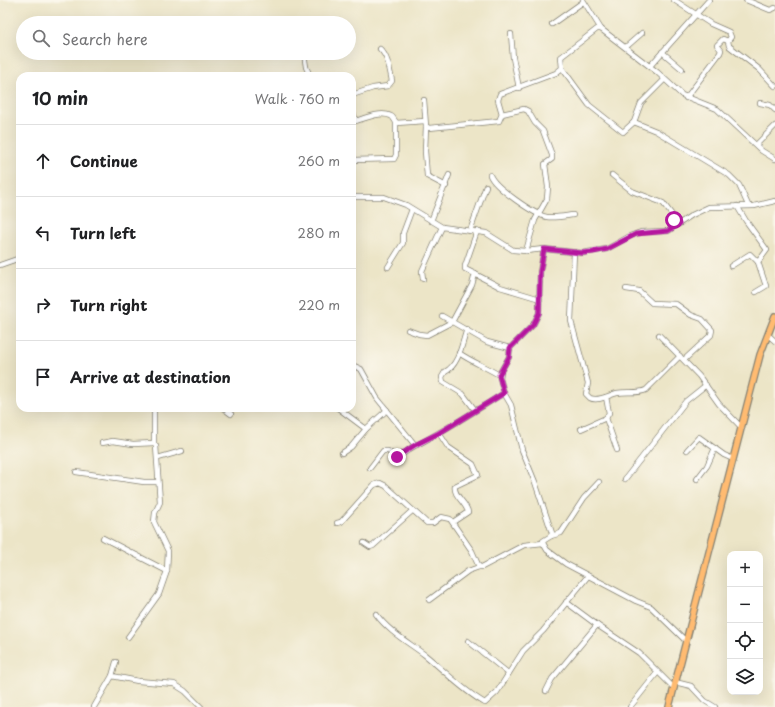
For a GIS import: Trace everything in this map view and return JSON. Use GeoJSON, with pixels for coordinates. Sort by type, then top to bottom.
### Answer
{"type":"FeatureCollection","features":[{"type":"Feature","properties":{"kind":"main road"},"geometry":{"type":"LineString","coordinates":[[669,707],[760,355],[775,316]]}},
{"type":"Feature","properties":{"kind":"street"},"geometry":{"type":"LineString","coordinates":[[674,0],[697,15],[729,32],[731,37],[728,41],[729,46],[759,69],[775,86]]}},
{"type":"Feature","properties":{"kind":"street"},"geometry":{"type":"LineString","coordinates":[[650,66],[709,0]]}},
{"type":"Feature","properties":{"kind":"street"},"geometry":{"type":"LineString","coordinates":[[746,0],[770,10],[775,8]]}},
{"type":"Feature","properties":{"kind":"street"},"geometry":{"type":"LineString","coordinates":[[552,24],[583,1],[601,29],[650,66],[686,98],[717,110],[762,151],[775,159]]}},
{"type":"Feature","properties":{"kind":"street"},"geometry":{"type":"LineString","coordinates":[[601,29],[597,29],[561,57],[562,70],[589,105],[623,132],[634,122],[640,102],[664,80]]}},
{"type":"Feature","properties":{"kind":"street"},"geometry":{"type":"LineString","coordinates":[[626,47],[642,33]]}},
{"type":"Feature","properties":{"kind":"street"},"geometry":{"type":"LineString","coordinates":[[511,34],[513,58],[519,88]]}},
{"type":"Feature","properties":{"kind":"street"},"geometry":{"type":"LineString","coordinates":[[686,98],[720,53],[721,50],[717,45],[723,39],[728,41]]}},
{"type":"Feature","properties":{"kind":"street"},"geometry":{"type":"LineString","coordinates":[[356,94],[373,88],[388,86],[392,81],[384,52],[380,49]]}},
{"type":"Feature","properties":{"kind":"street"},"geometry":{"type":"LineString","coordinates":[[662,52],[682,69]]}},
{"type":"Feature","properties":{"kind":"street"},"geometry":{"type":"LineString","coordinates":[[305,60],[308,72]]}},
{"type":"Feature","properties":{"kind":"street"},"geometry":{"type":"LineString","coordinates":[[397,122],[426,124],[432,128],[498,121],[502,119],[498,100],[499,96],[562,70]]}},
{"type":"Feature","properties":{"kind":"street"},"geometry":{"type":"LineString","coordinates":[[424,100],[427,176],[446,186]]}},
{"type":"Feature","properties":{"kind":"street"},"geometry":{"type":"LineString","coordinates":[[760,103],[770,105],[775,110]]}},
{"type":"Feature","properties":{"kind":"street"},"geometry":{"type":"LineString","coordinates":[[502,114],[528,110],[535,123],[543,131],[551,148],[552,158],[545,166],[548,195],[545,203],[538,213],[526,251]]}},
{"type":"Feature","properties":{"kind":"street"},"geometry":{"type":"LineString","coordinates":[[356,121],[376,115],[389,115],[393,116],[397,122]]}},
{"type":"Feature","properties":{"kind":"street"},"geometry":{"type":"LineString","coordinates":[[356,160],[396,158],[394,125],[397,122]]}},
{"type":"Feature","properties":{"kind":"street"},"geometry":{"type":"LineString","coordinates":[[634,122],[656,131],[729,175],[738,185],[748,205]]}},
{"type":"Feature","properties":{"kind":"street"},"geometry":{"type":"LineString","coordinates":[[756,145],[775,126]]}},
{"type":"Feature","properties":{"kind":"street"},"geometry":{"type":"LineString","coordinates":[[612,174],[632,191],[663,203],[679,224]]}},
{"type":"Feature","properties":{"kind":"street"},"geometry":{"type":"LineString","coordinates":[[431,221],[446,186],[449,175]]}},
{"type":"Feature","properties":{"kind":"street"},"geometry":{"type":"LineString","coordinates":[[490,176],[495,184],[508,192],[520,204],[538,213],[547,217],[573,215]]}},
{"type":"Feature","properties":{"kind":"street"},"geometry":{"type":"LineString","coordinates":[[470,231],[486,186]]}},
{"type":"Feature","properties":{"kind":"street"},"geometry":{"type":"LineString","coordinates":[[356,197],[384,197],[412,209],[442,228],[486,233],[513,250],[526,251],[544,249],[582,253],[600,251],[636,234],[668,231],[709,208],[762,205],[775,200]]}},
{"type":"Feature","properties":{"kind":"street"},"geometry":{"type":"LineString","coordinates":[[737,206],[767,250],[758,262]]}},
{"type":"Feature","properties":{"kind":"street"},"geometry":{"type":"LineString","coordinates":[[388,267],[402,243],[403,233],[412,209]]}},
{"type":"Feature","properties":{"kind":"street"},"geometry":{"type":"LineString","coordinates":[[423,279],[422,272],[442,228]]}},
{"type":"Feature","properties":{"kind":"street"},"geometry":{"type":"LineString","coordinates":[[477,231],[465,268],[500,287],[540,299]]}},
{"type":"Feature","properties":{"kind":"street"},"geometry":{"type":"LineString","coordinates":[[499,375],[509,357],[510,348],[533,325],[539,313],[540,272],[544,249]]}},
{"type":"Feature","properties":{"kind":"street"},"geometry":{"type":"LineString","coordinates":[[574,252],[571,321],[573,333],[588,383],[586,394],[592,400],[618,393],[641,392],[646,390],[711,335],[712,330],[702,319],[691,315],[676,304],[652,303],[639,291],[626,289]]}},
{"type":"Feature","properties":{"kind":"street"},"geometry":{"type":"LineString","coordinates":[[731,266],[750,254],[758,262],[766,286],[756,292]]}},
{"type":"Feature","properties":{"kind":"street"},"geometry":{"type":"LineString","coordinates":[[0,265],[16,259]]}},
{"type":"Feature","properties":{"kind":"street"},"geometry":{"type":"LineString","coordinates":[[408,330],[419,334],[428,334],[452,322],[472,285],[475,274]]}},
{"type":"Feature","properties":{"kind":"street"},"geometry":{"type":"LineString","coordinates":[[442,316],[467,329],[487,342],[510,348]]}},
{"type":"Feature","properties":{"kind":"street"},"geometry":{"type":"LineString","coordinates":[[467,329],[456,362],[450,370],[445,372],[442,377],[443,382],[463,394],[475,410]]}},
{"type":"Feature","properties":{"kind":"street"},"geometry":{"type":"LineString","coordinates":[[659,335],[682,358],[706,385],[719,404],[742,428]]}},
{"type":"Feature","properties":{"kind":"street"},"geometry":{"type":"LineString","coordinates":[[768,335],[775,341]]}},
{"type":"Feature","properties":{"kind":"street"},"geometry":{"type":"LineString","coordinates":[[458,353],[479,366],[489,369],[499,375],[504,393],[511,405],[522,450],[536,482],[552,533],[551,536]]}},
{"type":"Feature","properties":{"kind":"street"},"geometry":{"type":"LineString","coordinates":[[356,367],[361,369],[377,398],[415,445]]}},
{"type":"Feature","properties":{"kind":"street"},"geometry":{"type":"LineString","coordinates":[[625,479],[686,401],[706,385]]}},
{"type":"Feature","properties":{"kind":"street"},"geometry":{"type":"LineString","coordinates":[[370,468],[383,451],[388,451],[397,457],[504,393]]}},
{"type":"Feature","properties":{"kind":"street"},"geometry":{"type":"LineString","coordinates":[[581,429],[606,418],[609,413],[606,397]]}},
{"type":"Feature","properties":{"kind":"street"},"geometry":{"type":"LineString","coordinates":[[342,452],[351,447],[366,429],[387,410]]}},
{"type":"Feature","properties":{"kind":"street"},"geometry":{"type":"LineString","coordinates":[[153,443],[155,441],[153,426],[154,412]]}},
{"type":"Feature","properties":{"kind":"street"},"geometry":{"type":"LineString","coordinates":[[343,412],[366,429]]}},
{"type":"Feature","properties":{"kind":"street"},"geometry":{"type":"LineString","coordinates":[[606,418],[618,450]]}},
{"type":"Feature","properties":{"kind":"street"},"geometry":{"type":"LineString","coordinates":[[439,433],[448,447],[473,464],[478,475],[455,486],[456,493],[467,508],[468,512],[452,522]]}},
{"type":"Feature","properties":{"kind":"street"},"geometry":{"type":"LineString","coordinates":[[687,450],[699,437],[734,459]]}},
{"type":"Feature","properties":{"kind":"street"},"geometry":{"type":"LineString","coordinates":[[102,443],[113,441],[133,444],[153,443]]}},
{"type":"Feature","properties":{"kind":"street"},"geometry":{"type":"LineString","coordinates":[[128,637],[159,594],[167,571],[168,551],[154,522],[155,513],[160,502],[157,482],[158,458],[156,446],[153,443]]}},
{"type":"Feature","properties":{"kind":"street"},"geometry":{"type":"LineString","coordinates":[[696,479],[707,466],[715,448]]}},
{"type":"Feature","properties":{"kind":"street"},"geometry":{"type":"LineString","coordinates":[[158,458],[182,451]]}},
{"type":"Feature","properties":{"kind":"street"},"geometry":{"type":"LineString","coordinates":[[76,472],[144,482],[157,482]]}},
{"type":"Feature","properties":{"kind":"street"},"geometry":{"type":"LineString","coordinates":[[429,600],[468,571],[482,567],[524,545],[543,543],[545,539],[561,533],[584,498],[599,482]]}},
{"type":"Feature","properties":{"kind":"street"},"geometry":{"type":"LineString","coordinates":[[337,523],[341,522],[374,486],[380,483],[386,486],[427,523],[433,523],[441,517],[450,518],[472,551],[479,567]]}},
{"type":"Feature","properties":{"kind":"street"},"geometry":{"type":"LineString","coordinates":[[364,543],[370,547],[373,546],[412,511]]}},
{"type":"Feature","properties":{"kind":"street"},"geometry":{"type":"LineString","coordinates":[[103,538],[167,571]]}},
{"type":"Feature","properties":{"kind":"street"},"geometry":{"type":"LineString","coordinates":[[543,543],[546,550],[566,564],[636,602],[651,607],[686,641]]}},
{"type":"Feature","properties":{"kind":"street"},"geometry":{"type":"LineString","coordinates":[[376,614],[384,626],[425,655],[483,705],[497,692],[523,651],[543,631],[588,576]]}},
{"type":"Feature","properties":{"kind":"street"},"geometry":{"type":"LineString","coordinates":[[566,602],[639,653],[657,673],[674,685],[691,686],[705,701],[714,707]]}},
{"type":"Feature","properties":{"kind":"street"},"geometry":{"type":"LineString","coordinates":[[546,691],[552,679],[597,625]]}},
{"type":"Feature","properties":{"kind":"street"},"geometry":{"type":"LineString","coordinates":[[468,641],[508,673]]}},
{"type":"Feature","properties":{"kind":"street"},"geometry":{"type":"LineString","coordinates":[[94,707],[112,676],[116,662]]}},
{"type":"Feature","properties":{"kind":"street"},"geometry":{"type":"LineString","coordinates":[[630,707],[657,673]]}},
{"type":"Feature","properties":{"kind":"street"},"geometry":{"type":"LineString","coordinates":[[112,676],[138,681],[174,684],[185,691],[201,707]]}},
{"type":"Feature","properties":{"kind":"route"},"geometry":{"type":"LineString","coordinates":[[397,457],[504,393],[499,375],[509,357],[510,348],[519,337],[533,325],[539,313],[540,272],[544,249],[582,253],[600,251],[641,232],[664,232],[671,230],[679,224],[674,220]]}}]}
